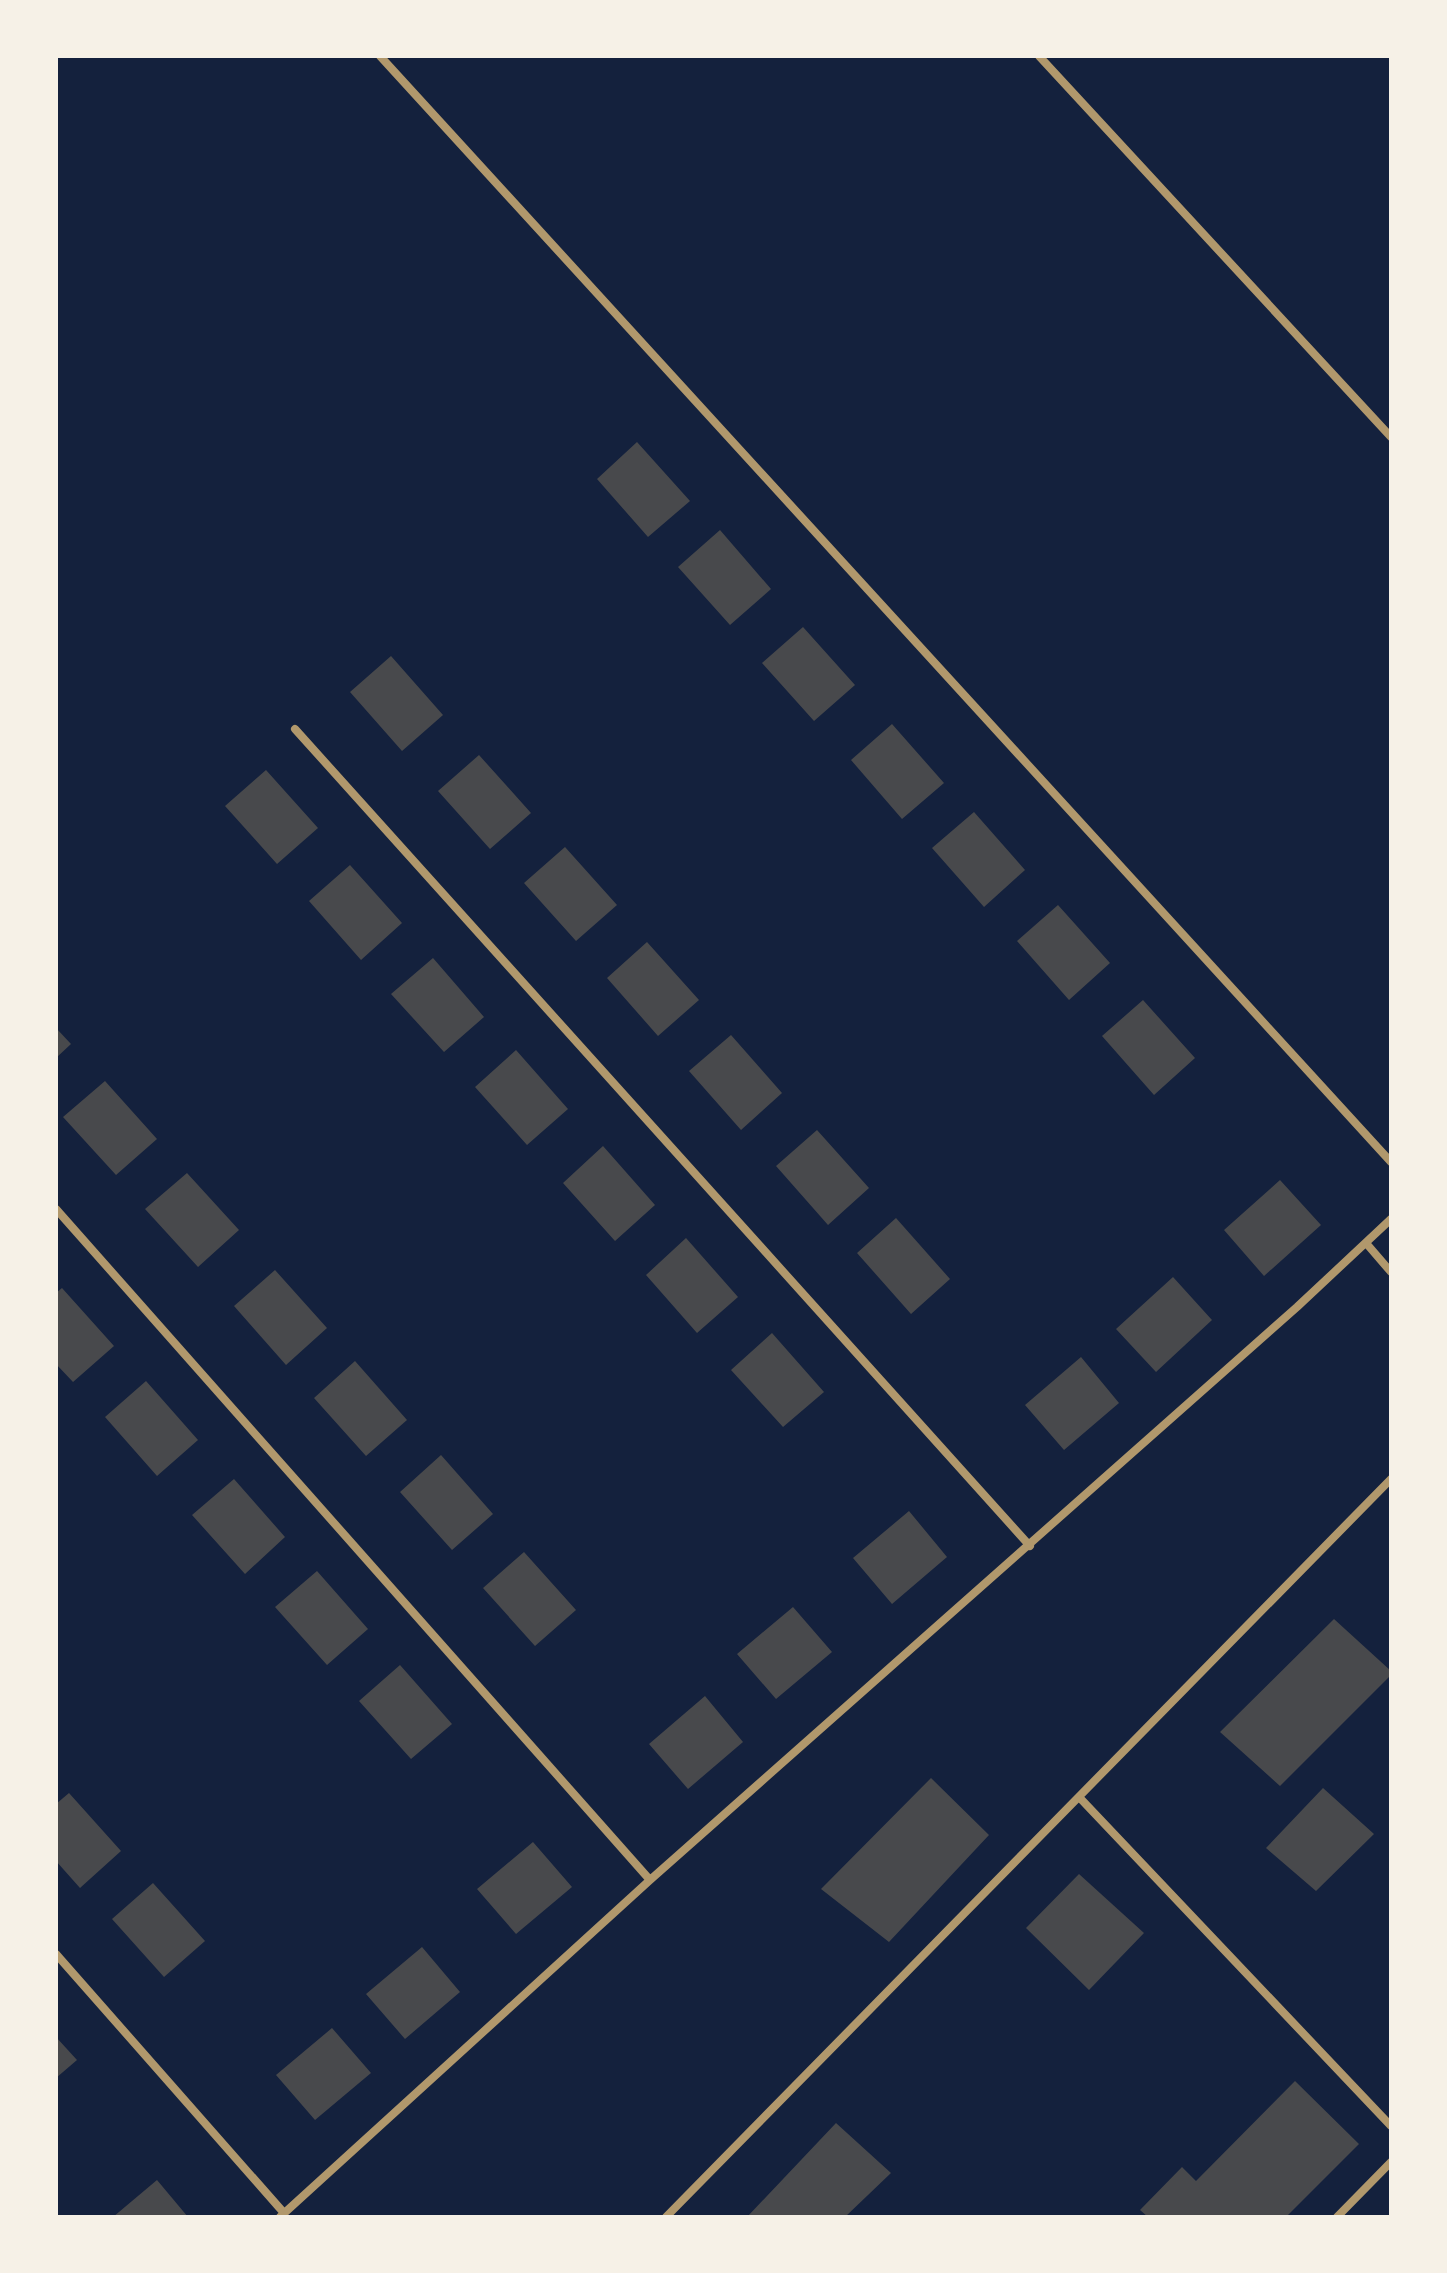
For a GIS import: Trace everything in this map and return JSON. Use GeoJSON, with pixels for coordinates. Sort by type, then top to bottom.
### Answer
{"type":"FeatureCollection","features":[{"type":"Feature","properties":{"kind":"street"},"geometry":{"type":"LineString","coordinates":[[380,56],[1391,1162]]}},
{"type":"Feature","properties":{"kind":"street"},"geometry":{"type":"LineString","coordinates":[[1039,56],[1391,437]]}},
{"type":"Feature","properties":{"kind":"street"},"geometry":{"type":"LineString","coordinates":[[295,729],[1030,1546]]}},
{"type":"Feature","properties":{"kind":"street"},"geometry":{"type":"LineString","coordinates":[[56,1209],[650,1880]]}},
{"type":"Feature","properties":{"kind":"street"},"geometry":{"type":"LineString","coordinates":[[56,1954],[282,2215],[650,1880],[1030,1546],[1391,1219]]}},
{"type":"Feature","properties":{"kind":"street"},"geometry":{"type":"LineString","coordinates":[[1366,1243],[1391,1272]]}},
{"type":"Feature","properties":{"kind":"street"},"geometry":{"type":"LineString","coordinates":[[666,2217],[1391,1479]]}},
{"type":"Feature","properties":{"kind":"street"},"geometry":{"type":"LineString","coordinates":[[1079,1797],[1391,2126]]}},
{"type":"Feature","properties":{"kind":"street"},"geometry":{"type":"LineString","coordinates":[[1337,2217],[1391,2162]]}},
{"type":"Feature","properties":{"kind":"building"},"geometry":{"type":"Polygon","coordinates":[[[637,442],[690,501],[648,537],[597,479],[637,442]]]}},
{"type":"Feature","properties":{"kind":"building"},"geometry":{"type":"Polygon","coordinates":[[[720,530],[771,589],[730,625],[678,567],[720,530]]]}},
{"type":"Feature","properties":{"kind":"building"},"geometry":{"type":"Polygon","coordinates":[[[803,627],[855,685],[814,721],[762,663],[803,627]]]}},
{"type":"Feature","properties":{"kind":"building"},"geometry":{"type":"Polygon","coordinates":[[[391,656],[443,715],[402,751],[350,692],[391,656]]]}},
{"type":"Feature","properties":{"kind":"building"},"geometry":{"type":"Polygon","coordinates":[[[892,724],[944,783],[902,819],[851,760],[892,724]]]}},
{"type":"Feature","properties":{"kind":"building"},"geometry":{"type":"Polygon","coordinates":[[[479,755],[531,813],[490,849],[438,791],[479,755]]]}},
{"type":"Feature","properties":{"kind":"building"},"geometry":{"type":"Polygon","coordinates":[[[266,770],[318,828],[277,864],[225,806],[266,770]]]}},
{"type":"Feature","properties":{"kind":"building"},"geometry":{"type":"Polygon","coordinates":[[[974,812],[1025,870],[984,907],[932,848],[974,812]]]}},
{"type":"Feature","properties":{"kind":"building"},"geometry":{"type":"Polygon","coordinates":[[[565,847],[617,905],[576,941],[524,883],[565,847]]]}},
{"type":"Feature","properties":{"kind":"building"},"geometry":{"type":"Polygon","coordinates":[[[350,865],[402,923],[361,960],[309,901],[350,865]]]}},
{"type":"Feature","properties":{"kind":"building"},"geometry":{"type":"Polygon","coordinates":[[[1058,905],[1110,963],[1069,1000],[1017,941],[1058,905]]]}},
{"type":"Feature","properties":{"kind":"building"},"geometry":{"type":"Polygon","coordinates":[[[647,942],[699,1000],[658,1036],[607,978],[647,942]]]}},
{"type":"Feature","properties":{"kind":"building"},"geometry":{"type":"Polygon","coordinates":[[[433,958],[484,1017],[444,1052],[391,994],[433,958]]]}},
{"type":"Feature","properties":{"kind":"building"},"geometry":{"type":"Polygon","coordinates":[[[1143,1000],[1195,1058],[1154,1095],[1102,1036],[1143,1000]]]}},
{"type":"Feature","properties":{"kind":"building"},"geometry":{"type":"Polygon","coordinates":[[[56,1028],[71,1044],[56,1058],[56,1028]]]}},
{"type":"Feature","properties":{"kind":"building"},"geometry":{"type":"Polygon","coordinates":[[[731,1035],[782,1093],[741,1130],[689,1071],[731,1035]]]}},
{"type":"Feature","properties":{"kind":"building"},"geometry":{"type":"Polygon","coordinates":[[[516,1050],[568,1109],[527,1145],[475,1087],[516,1050]]]}},
{"type":"Feature","properties":{"kind":"building"},"geometry":{"type":"Polygon","coordinates":[[[105,1081],[157,1139],[116,1175],[63,1117],[105,1081]]]}},
{"type":"Feature","properties":{"kind":"building"},"geometry":{"type":"Polygon","coordinates":[[[817,1130],[869,1188],[828,1225],[776,1166],[817,1130]]]}},
{"type":"Feature","properties":{"kind":"building"},"geometry":{"type":"Polygon","coordinates":[[[603,1146],[655,1205],[615,1241],[563,1183],[603,1146]]]}},
{"type":"Feature","properties":{"kind":"building"},"geometry":{"type":"Polygon","coordinates":[[[187,1173],[239,1230],[198,1267],[145,1209],[187,1173]]]}},
{"type":"Feature","properties":{"kind":"building"},"geometry":{"type":"Polygon","coordinates":[[[1280,1180],[1321,1225],[1264,1276],[1224,1230],[1280,1180]]]}},
{"type":"Feature","properties":{"kind":"building"},"geometry":{"type":"Polygon","coordinates":[[[896,1218],[950,1279],[911,1314],[857,1253],[896,1218]]]}},
{"type":"Feature","properties":{"kind":"building"},"geometry":{"type":"Polygon","coordinates":[[[686,1238],[738,1297],[697,1333],[646,1275],[686,1238]]]}},
{"type":"Feature","properties":{"kind":"building"},"geometry":{"type":"Polygon","coordinates":[[[275,1270],[327,1328],[286,1365],[234,1306],[275,1270]]]}},
{"type":"Feature","properties":{"kind":"building"},"geometry":{"type":"Polygon","coordinates":[[[1173,1277],[1212,1320],[1156,1372],[1116,1329],[1173,1277]]]}},
{"type":"Feature","properties":{"kind":"building"},"geometry":{"type":"Polygon","coordinates":[[[62,1288],[114,1346],[73,1382],[56,1364],[56,1293],[62,1288]]]}},
{"type":"Feature","properties":{"kind":"building"},"geometry":{"type":"Polygon","coordinates":[[[772,1333],[824,1392],[783,1427],[731,1370],[772,1333]]]}},
{"type":"Feature","properties":{"kind":"building"},"geometry":{"type":"Polygon","coordinates":[[[1081,1357],[1119,1403],[1064,1450],[1025,1405],[1081,1357]]]}},
{"type":"Feature","properties":{"kind":"building"},"geometry":{"type":"Polygon","coordinates":[[[355,1361],[407,1420],[366,1456],[314,1398],[355,1361]]]}},
{"type":"Feature","properties":{"kind":"building"},"geometry":{"type":"Polygon","coordinates":[[[146,1381],[198,1440],[157,1476],[105,1417],[146,1381]]]}},
{"type":"Feature","properties":{"kind":"building"},"geometry":{"type":"Polygon","coordinates":[[[441,1455],[493,1514],[452,1550],[400,1492],[441,1455]]]}},
{"type":"Feature","properties":{"kind":"building"},"geometry":{"type":"Polygon","coordinates":[[[234,1479],[285,1537],[245,1574],[192,1515],[234,1479]]]}},
{"type":"Feature","properties":{"kind":"building"},"geometry":{"type":"Polygon","coordinates":[[[909,1511],[947,1557],[892,1604],[853,1558],[909,1511]]]}},
{"type":"Feature","properties":{"kind":"building"},"geometry":{"type":"Polygon","coordinates":[[[524,1552],[576,1610],[535,1646],[483,1588],[524,1552]]]}},
{"type":"Feature","properties":{"kind":"building"},"geometry":{"type":"Polygon","coordinates":[[[317,1571],[368,1629],[327,1665],[275,1607],[317,1571]]]}},
{"type":"Feature","properties":{"kind":"building"},"geometry":{"type":"Polygon","coordinates":[[[793,1607],[832,1652],[776,1699],[737,1654],[793,1607]]]}},
{"type":"Feature","properties":{"kind":"building"},"geometry":{"type":"Polygon","coordinates":[[[1334,1619],[1391,1671],[1391,1675],[1280,1786],[1220,1732],[1334,1619]]]}},
{"type":"Feature","properties":{"kind":"building"},"geometry":{"type":"Polygon","coordinates":[[[400,1665],[452,1724],[411,1759],[359,1701],[400,1665]]]}},
{"type":"Feature","properties":{"kind":"building"},"geometry":{"type":"Polygon","coordinates":[[[705,1696],[743,1742],[688,1789],[649,1744],[705,1696]]]}},
{"type":"Feature","properties":{"kind":"building"},"geometry":{"type":"Polygon","coordinates":[[[931,1778],[989,1835],[889,1942],[821,1889],[931,1778]]]}},
{"type":"Feature","properties":{"kind":"building"},"geometry":{"type":"Polygon","coordinates":[[[1323,1788],[1374,1834],[1316,1891],[1266,1848],[1323,1788]]]}},
{"type":"Feature","properties":{"kind":"building"},"geometry":{"type":"Polygon","coordinates":[[[69,1793],[121,1851],[80,1888],[56,1861],[56,1804],[69,1793]]]}},
{"type":"Feature","properties":{"kind":"building"},"geometry":{"type":"Polygon","coordinates":[[[533,1842],[572,1887],[516,1934],[477,1889],[533,1842]]]}},
{"type":"Feature","properties":{"kind":"building"},"geometry":{"type":"Polygon","coordinates":[[[1079,1874],[1144,1933],[1089,1990],[1026,1928],[1079,1874]]]}},
{"type":"Feature","properties":{"kind":"building"},"geometry":{"type":"Polygon","coordinates":[[[153,1883],[205,1941],[164,1977],[112,1919],[153,1883]]]}},
{"type":"Feature","properties":{"kind":"building"},"geometry":{"type":"Polygon","coordinates":[[[422,1947],[460,1992],[405,2039],[366,1994],[422,1947]]]}},
{"type":"Feature","properties":{"kind":"building"},"geometry":{"type":"Polygon","coordinates":[[[332,2028],[371,2073],[315,2120],[276,2075],[332,2028]]]}},
{"type":"Feature","properties":{"kind":"building"},"geometry":{"type":"Polygon","coordinates":[[[56,2037],[77,2060],[56,2078],[56,2037]]]}},
{"type":"Feature","properties":{"kind":"building"},"geometry":{"type":"Polygon","coordinates":[[[1295,2081],[1359,2144],[1286,2217],[1148,2217],[1140,2210],[1182,2167],[1196,2181],[1295,2081]]]}},
{"type":"Feature","properties":{"kind":"building"},"geometry":{"type":"Polygon","coordinates":[[[836,2123],[891,2173],[845,2217],[747,2217],[836,2123]]]}},
{"type":"Feature","properties":{"kind":"building"},"geometry":{"type":"Polygon","coordinates":[[[157,2180],[188,2217],[113,2217],[157,2180]]]}}]}
